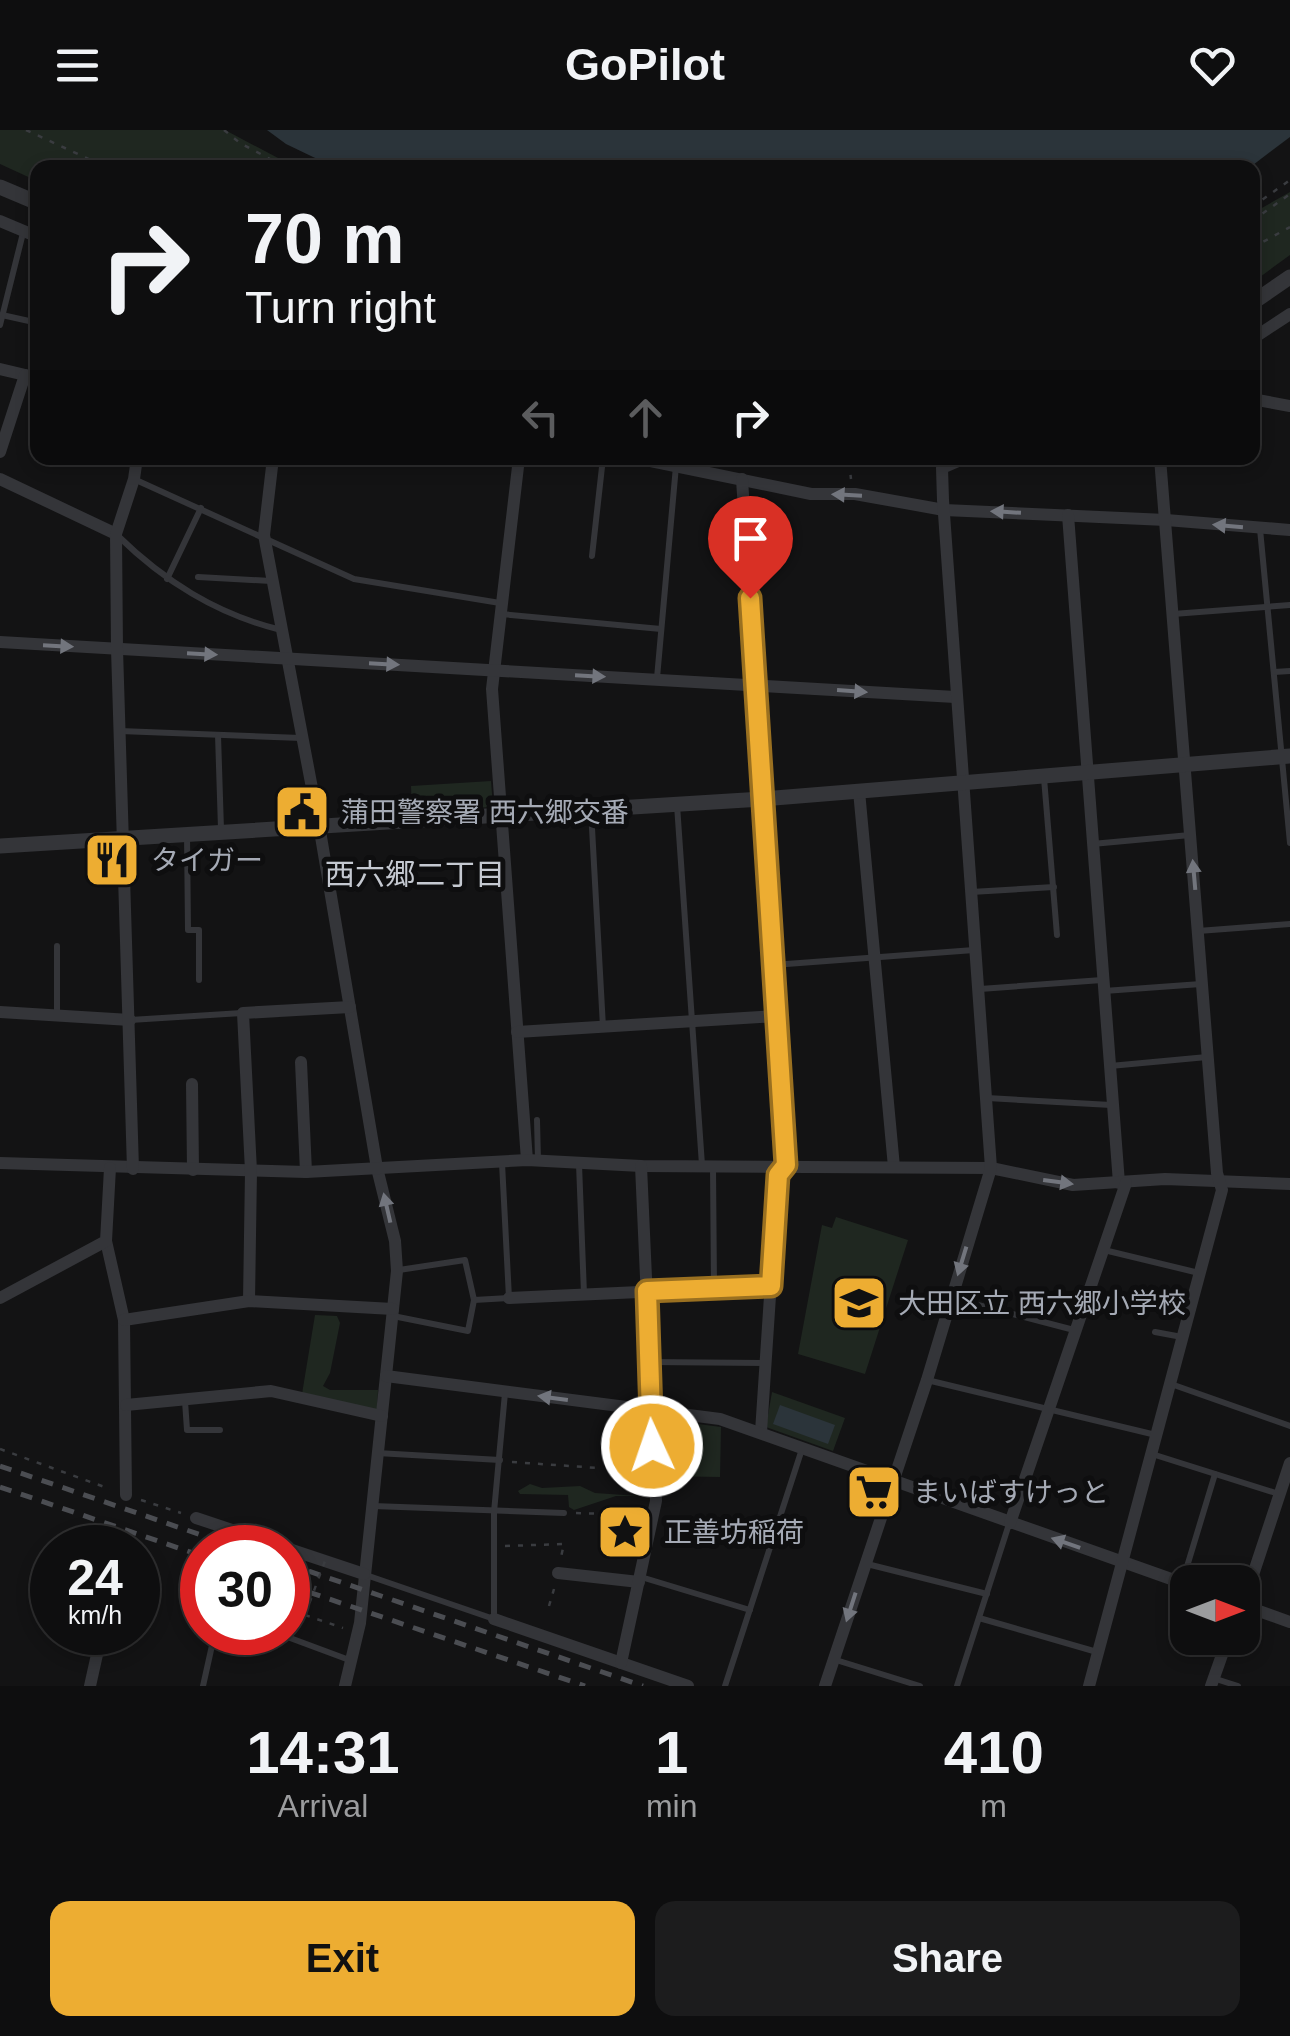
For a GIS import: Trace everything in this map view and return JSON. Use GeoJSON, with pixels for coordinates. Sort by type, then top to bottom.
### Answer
{"type":"FeatureCollection","features":[{"type":"Feature","properties":{"kind":"street"},"geometry":{"type":"LineString","coordinates":[[0,187],[30,200]]}},
{"type":"Feature","properties":{"kind":"street"},"geometry":{"type":"LineString","coordinates":[[0,222],[30,234]]}},
{"type":"Feature","properties":{"kind":"street"},"geometry":{"type":"LineString","coordinates":[[1260,298],[1290,277]]}},
{"type":"Feature","properties":{"kind":"street"},"geometry":{"type":"LineString","coordinates":[[1260,334],[1290,314]]}},
{"type":"Feature","properties":{"kind":"street"},"geometry":{"type":"LineString","coordinates":[[0,369],[30,377]]}},
{"type":"Feature","properties":{"kind":"street"},"geometry":{"type":"LineString","coordinates":[[0,452],[30,379]]}},
{"type":"Feature","properties":{"kind":"street"},"geometry":{"type":"LineString","coordinates":[[1260,400],[1290,406]]}},
{"type":"Feature","properties":{"kind":"street"},"geometry":{"type":"LineString","coordinates":[[134,1169],[116,534],[136,465]]}},
{"type":"Feature","properties":{"kind":"street"},"geometry":{"type":"LineString","coordinates":[[271,465],[264,535],[398,1271],[364,1574],[346,1686]]}},
{"type":"Feature","properties":{"kind":"street"},"geometry":{"type":"LineString","coordinates":[[518,465],[493,670],[517,1032],[532,1161]]}},
{"type":"Feature","properties":{"kind":"street"},"geometry":{"type":"LineString","coordinates":[[676,465],[811,494],[853,494],[944,510],[1290,530]]}},
{"type":"Feature","properties":{"kind":"street"},"geometry":{"type":"LineString","coordinates":[[825,1686],[927,1380],[992,1168],[955,698],[942,468],[949,465]]}},
{"type":"Feature","properties":{"kind":"street"},"geometry":{"type":"LineString","coordinates":[[1090,1686],[1187,1331],[1222,1180],[1217,1173],[1161,465]]}},
{"type":"Feature","properties":{"kind":"street"},"geometry":{"type":"LineString","coordinates":[[0,479],[116,534]]}},
{"type":"Feature","properties":{"kind":"street"},"geometry":{"type":"LineString","coordinates":[[742,479],[786,1165],[778,1175],[761,1432]]}},
{"type":"Feature","properties":{"kind":"street"},"geometry":{"type":"LineString","coordinates":[[1010,1523],[1103,1250],[1122,1182],[1102,985],[1068,515]]}},
{"type":"Feature","properties":{"kind":"street"},"geometry":{"type":"LineString","coordinates":[[0,642],[955,698]]}},
{"type":"Feature","properties":{"kind":"street"},"geometry":{"type":"LineString","coordinates":[[0,846],[762,799],[1286,756]]}},
{"type":"Feature","properties":{"kind":"street"},"geometry":{"type":"LineString","coordinates":[[859,791],[894,1167]]}},
{"type":"Feature","properties":{"kind":"street"},"geometry":{"type":"LineString","coordinates":[[249,1301],[252,1172],[243,1013],[350,1007]]}},
{"type":"Feature","properties":{"kind":"street"},"geometry":{"type":"LineString","coordinates":[[0,1012],[130,1020]]}},
{"type":"Feature","properties":{"kind":"street"},"geometry":{"type":"LineString","coordinates":[[517,1032],[776,1016]]}},
{"type":"Feature","properties":{"kind":"street"},"geometry":{"type":"LineString","coordinates":[[301,1062],[306,1172]]}},
{"type":"Feature","properties":{"kind":"street"},"geometry":{"type":"LineString","coordinates":[[192,1084],[192,1170]]}},
{"type":"Feature","properties":{"kind":"street"},"geometry":{"type":"LineString","coordinates":[[0,1163],[306,1172],[563,1160],[641,1166],[992,1168],[1073,1184],[1165,1178],[1290,1184]]}},
{"type":"Feature","properties":{"kind":"street"},"geometry":{"type":"LineString","coordinates":[[621,1663],[656,1501],[641,1166]]}},
{"type":"Feature","properties":{"kind":"street"},"geometry":{"type":"LineString","coordinates":[[110,1168],[106,1242],[124,1320],[126,1495]]}},
{"type":"Feature","properties":{"kind":"street"},"geometry":{"type":"LineString","coordinates":[[0,1298],[106,1242]]}},
{"type":"Feature","properties":{"kind":"street"},"geometry":{"type":"LineString","coordinates":[[509,1298],[771,1286]]}},
{"type":"Feature","properties":{"kind":"street"},"geometry":{"type":"LineString","coordinates":[[124,1320],[249,1301],[393,1312]]}},
{"type":"Feature","properties":{"kind":"street"},"geometry":{"type":"LineString","coordinates":[[386,1376],[720,1420],[1170,1579]]}},
{"type":"Feature","properties":{"kind":"street"},"geometry":{"type":"LineString","coordinates":[[126,1406],[271,1391],[382,1416]]}},
{"type":"Feature","properties":{"kind":"street"},"geometry":{"type":"LineString","coordinates":[[1257,1565],[1290,1463]]}},
{"type":"Feature","properties":{"kind":"street"},"geometry":{"type":"LineString","coordinates":[[196,1518],[364,1574]]}},
{"type":"Feature","properties":{"kind":"street"},"geometry":{"type":"LineString","coordinates":[[558,1573],[639,1579]]}},
{"type":"Feature","properties":{"kind":"street"},"geometry":{"type":"LineString","coordinates":[[1260,1612],[1290,1622]]}},
{"type":"Feature","properties":{"kind":"street"},"geometry":{"type":"LineString","coordinates":[[494,1619],[688,1686]]}},
{"type":"Feature","properties":{"kind":"street"},"geometry":{"type":"LineString","coordinates":[[90,1686],[97,1655]]}},
{"type":"Feature","properties":{"kind":"street"},"geometry":{"type":"LineString","coordinates":[[1212,1682],[1222,1655]]}},
{"type":"Feature","properties":{"kind":"lane"},"geometry":{"type":"LineString","coordinates":[[0,325],[24,231]]}},
{"type":"Feature","properties":{"kind":"lane"},"geometry":{"type":"LineString","coordinates":[[2,315],[30,320]]}},
{"type":"Feature","properties":{"kind":"lane"},"geometry":{"type":"LineString","coordinates":[[592,556],[603,465]]}},
{"type":"Feature","properties":{"kind":"lane"},"geometry":{"type":"LineString","coordinates":[[657,680],[676,465]]}},
{"type":"Feature","properties":{"kind":"lane"},"geometry":{"type":"LineString","coordinates":[[134,479],[354,578],[500,608],[662,628]]}},
{"type":"Feature","properties":{"kind":"lane"},"geometry":{"type":"LineString","coordinates":[[166,579],[201,508]]}},
{"type":"Feature","properties":{"kind":"lane"},"geometry":{"type":"LineString","coordinates":[[1260,529],[1286,756],[1290,843]]}},
{"type":"Feature","properties":{"kind":"lane"},"geometry":{"type":"LineString","coordinates":[[116,534],[166,579],[223,612],[282,630]]}},
{"type":"Feature","properties":{"kind":"lane"},"geometry":{"type":"LineString","coordinates":[[198,578],[272,582]]}},
{"type":"Feature","properties":{"kind":"lane"},"geometry":{"type":"LineString","coordinates":[[1174,614],[1290,605]]}},
{"type":"Feature","properties":{"kind":"lane"},"geometry":{"type":"LineString","coordinates":[[1274,672],[1290,671]]}},
{"type":"Feature","properties":{"kind":"lane"},"geometry":{"type":"LineString","coordinates":[[120,731],[301,738]]}},
{"type":"Feature","properties":{"kind":"lane"},"geometry":{"type":"LineString","coordinates":[[218,735],[221,832]]}},
{"type":"Feature","properties":{"kind":"lane"},"geometry":{"type":"LineString","coordinates":[[1044,776],[1058,934]]}},
{"type":"Feature","properties":{"kind":"lane"},"geometry":{"type":"LineString","coordinates":[[676,804],[714,1288]]}},
{"type":"Feature","properties":{"kind":"lane"},"geometry":{"type":"LineString","coordinates":[[591,809],[603,1026]]}},
{"type":"Feature","properties":{"kind":"lane"},"geometry":{"type":"LineString","coordinates":[[187,834],[188,930],[199,930],[200,980]]}},
{"type":"Feature","properties":{"kind":"lane"},"geometry":{"type":"LineString","coordinates":[[1091,844],[1191,835]]}},
{"type":"Feature","properties":{"kind":"lane"},"geometry":{"type":"LineString","coordinates":[[971,892],[1054,887]]}},
{"type":"Feature","properties":{"kind":"lane"},"geometry":{"type":"LineString","coordinates":[[1198,932],[1290,924]]}},
{"type":"Feature","properties":{"kind":"lane"},"geometry":{"type":"LineString","coordinates":[[57,946],[58,1016]]}},
{"type":"Feature","properties":{"kind":"lane"},"geometry":{"type":"LineString","coordinates":[[773,965],[976,950]]}},
{"type":"Feature","properties":{"kind":"lane"},"geometry":{"type":"LineString","coordinates":[[978,989],[1202,984]]}},
{"type":"Feature","properties":{"kind":"lane"},"geometry":{"type":"LineString","coordinates":[[130,1020],[243,1013]]}},
{"type":"Feature","properties":{"kind":"lane"},"geometry":{"type":"LineString","coordinates":[[1109,1066],[1208,1057]]}},
{"type":"Feature","properties":{"kind":"lane"},"geometry":{"type":"LineString","coordinates":[[987,1098],[1112,1105]]}},
{"type":"Feature","properties":{"kind":"lane"},"geometry":{"type":"LineString","coordinates":[[532,1161],[536,1120]]}},
{"type":"Feature","properties":{"kind":"lane"},"geometry":{"type":"LineString","coordinates":[[474,1300],[509,1298],[502,1162]]}},
{"type":"Feature","properties":{"kind":"lane"},"geometry":{"type":"LineString","coordinates":[[579,1163],[584,1294]]}},
{"type":"Feature","properties":{"kind":"lane"},"geometry":{"type":"LineString","coordinates":[[1103,1250],[1200,1273]]}},
{"type":"Feature","properties":{"kind":"lane"},"geometry":{"type":"LineString","coordinates":[[393,1312],[468,1331],[474,1300],[465,1260],[398,1271]]}},
{"type":"Feature","properties":{"kind":"lane"},"geometry":{"type":"LineString","coordinates":[[1087,1296],[1138,1309]]}},
{"type":"Feature","properties":{"kind":"lane"},"geometry":{"type":"LineString","coordinates":[[951,1298],[1076,1331]]}},
{"type":"Feature","properties":{"kind":"lane"},"geometry":{"type":"LineString","coordinates":[[1155,1332],[1187,1331]]}},
{"type":"Feature","properties":{"kind":"lane"},"geometry":{"type":"LineString","coordinates":[[648,1362],[766,1363]]}},
{"type":"Feature","properties":{"kind":"lane"},"geometry":{"type":"LineString","coordinates":[[927,1380],[1157,1436]]}},
{"type":"Feature","properties":{"kind":"lane"},"geometry":{"type":"LineString","coordinates":[[1170,1384],[1290,1426]]}},
{"type":"Feature","properties":{"kind":"lane"},"geometry":{"type":"LineString","coordinates":[[364,1574],[494,1619],[494,1512],[505,1392]]}},
{"type":"Feature","properties":{"kind":"lane"},"geometry":{"type":"LineString","coordinates":[[185,1400],[187,1430],[220,1430]]}},
{"type":"Feature","properties":{"kind":"lane"},"geometry":{"type":"LineString","coordinates":[[725,1686],[803,1447]]}},
{"type":"Feature","properties":{"kind":"lane"},"geometry":{"type":"LineString","coordinates":[[378,1453],[500,1460]]}},
{"type":"Feature","properties":{"kind":"lane"},"geometry":{"type":"LineString","coordinates":[[1152,1454],[1280,1494]]}},
{"type":"Feature","properties":{"kind":"lane"},"geometry":{"type":"LineString","coordinates":[[1190,1565],[1215,1474]]}},
{"type":"Feature","properties":{"kind":"lane"},"geometry":{"type":"LineString","coordinates":[[372,1506],[564,1513]]}},
{"type":"Feature","properties":{"kind":"lane"},"geometry":{"type":"LineString","coordinates":[[956,1686],[1010,1523]]}},
{"type":"Feature","properties":{"kind":"lane"},"geometry":{"type":"LineString","coordinates":[[865,1564],[987,1594]]}},
{"type":"Feature","properties":{"kind":"lane"},"geometry":{"type":"LineString","coordinates":[[639,1579],[750,1610]]}},
{"type":"Feature","properties":{"kind":"lane"},"geometry":{"type":"LineString","coordinates":[[979,1618],[1098,1652]]}},
{"type":"Feature","properties":{"kind":"lane"},"geometry":{"type":"LineString","coordinates":[[310,1645],[353,1661]]}},
{"type":"Feature","properties":{"kind":"lane"},"geometry":{"type":"LineString","coordinates":[[202,1686],[209,1655]]}},
{"type":"Feature","properties":{"kind":"lane"},"geometry":{"type":"LineString","coordinates":[[834,1660],[920,1686]]}},
{"type":"Feature","properties":{"kind":"lane"},"geometry":{"type":"LineString","coordinates":[[1212,1682],[1238,1686]]}},
{"type":"Feature","properties":{"kind":"path"},"geometry":{"type":"LineString","coordinates":[[26,130],[91,160]]}},
{"type":"Feature","properties":{"kind":"path"},"geometry":{"type":"LineString","coordinates":[[224,130],[272,160]]}},
{"type":"Feature","properties":{"kind":"path"},"geometry":{"type":"LineString","coordinates":[[1260,201],[1290,180]]}},
{"type":"Feature","properties":{"kind":"path"},"geometry":{"type":"LineString","coordinates":[[1260,216],[1290,194]]}},
{"type":"Feature","properties":{"kind":"path"},"geometry":{"type":"LineString","coordinates":[[1260,244],[1290,227]]}},
{"type":"Feature","properties":{"kind":"path"},"geometry":{"type":"LineString","coordinates":[[850,465],[853,494]]}},
{"type":"Feature","properties":{"kind":"path"},"geometry":{"type":"LineString","coordinates":[[0,1449],[196,1518]]}},
{"type":"Feature","properties":{"kind":"path"},"geometry":{"type":"LineString","coordinates":[[500,1460],[598,1468]]}},
{"type":"Feature","properties":{"kind":"path"},"geometry":{"type":"LineString","coordinates":[[564,1513],[610,1514]]}},
{"type":"Feature","properties":{"kind":"path"},"geometry":{"type":"LineString","coordinates":[[494,1546],[564,1544],[550,1606]]}},
{"type":"Feature","properties":{"kind":"path"},"geometry":{"type":"LineString","coordinates":[[325,1561],[306,1615],[338,1626]]}},
{"type":"Feature","properties":{"kind":"shaded area"},"geometry":{"type":"Polygon","coordinates":[[[0,130],[225,130],[282,160],[30,160],[30,178],[0,164],[0,130]]]}},
{"type":"Feature","properties":{"kind":"shaded area"},"geometry":{"type":"Polygon","coordinates":[[[267,130],[1290,130],[1290,137],[1260,160],[319,160],[267,130]]]}},
{"type":"Feature","properties":{"kind":"shaded area"},"geometry":{"type":"Polygon","coordinates":[[[1290,192],[1290,255],[1260,277],[1260,209],[1290,192]]]}},
{"type":"Feature","properties":{"kind":"shaded area"},"geometry":{"type":"Polygon","coordinates":[[[491,781],[493,807],[412,811],[411,786],[491,781]]]}},
{"type":"Feature","properties":{"kind":"shaded area"},"geometry":{"type":"Polygon","coordinates":[[[836,1217],[908,1240],[865,1374],[798,1354],[822,1225],[832,1228],[836,1217]]]}},
{"type":"Feature","properties":{"kind":"shaded area"},"geometry":{"type":"Polygon","coordinates":[[[315,1315],[337,1316],[340,1323],[330,1373],[323,1386],[330,1390],[378,1390],[377,1411],[302,1394],[315,1315]]]}},
{"type":"Feature","properties":{"kind":"shaded area"},"geometry":{"type":"Polygon","coordinates":[[[772,1392],[845,1418],[833,1451],[766,1427],[772,1392]]]}},
{"type":"Feature","properties":{"kind":"shaded area"},"geometry":{"type":"Polygon","coordinates":[[[780,1405],[835,1425],[828,1444],[773,1424],[780,1405]]]}},
{"type":"Feature","properties":{"kind":"shaded area"},"geometry":{"type":"Polygon","coordinates":[[[660,1419],[721,1427],[720,1477],[661,1476],[660,1419]]]}},
{"type":"Feature","properties":{"kind":"shaded area"},"geometry":{"type":"Polygon","coordinates":[[[530,1484],[542,1488],[580,1486],[595,1493],[639,1496],[616,1496],[574,1510],[569,1507],[568,1495],[520,1494],[518,1491],[530,1484]]]}},
{"type":"Feature","properties":{"kind":"railway"},"geometry":{"type":"LineString","coordinates":[[0,1466],[180,1528]]}},
{"type":"Feature","properties":{"kind":"railway"},"geometry":{"type":"LineString","coordinates":[[0,1487],[180,1548]]}},
{"type":"Feature","properties":{"kind":"railway"},"geometry":{"type":"LineString","coordinates":[[310,1572],[643,1686]]}},
{"type":"Feature","properties":{"kind":"railway"},"geometry":{"type":"LineString","coordinates":[[310,1592],[585,1686]]}},
{"type":"Feature","properties":{"kind":"place","name":"蒲田警察署 西六郷交番"},"geometry":{"type":"Point","coordinates":[302,812]}},
{"type":"Feature","properties":{"kind":"place","name":"タイガー"},"geometry":{"type":"Point","coordinates":[112,860]}},
{"type":"Feature","properties":{"kind":"place","name":"大田区立 西六郷小学校"},"geometry":{"type":"Point","coordinates":[859,1303]}},
{"type":"Feature","properties":{"kind":"place","name":"まいばすけっと"},"geometry":{"type":"Point","coordinates":[874,1492]}},
{"type":"Feature","properties":{"kind":"place","name":"正善坊稲荷"},"geometry":{"type":"Point","coordinates":[625,1532]}},
{"type":"Feature","properties":{"kind":"district","name":"西六郷二丁目"},"geometry":{"type":"Point","coordinates":[415,875]}},
{"type":"Feature","properties":{"kind":"route"},"geometry":{"type":"LineString","coordinates":[[652,1446],[647,1291],[771,1286],[778,1175],[786,1165],[750,598]]}}]}
